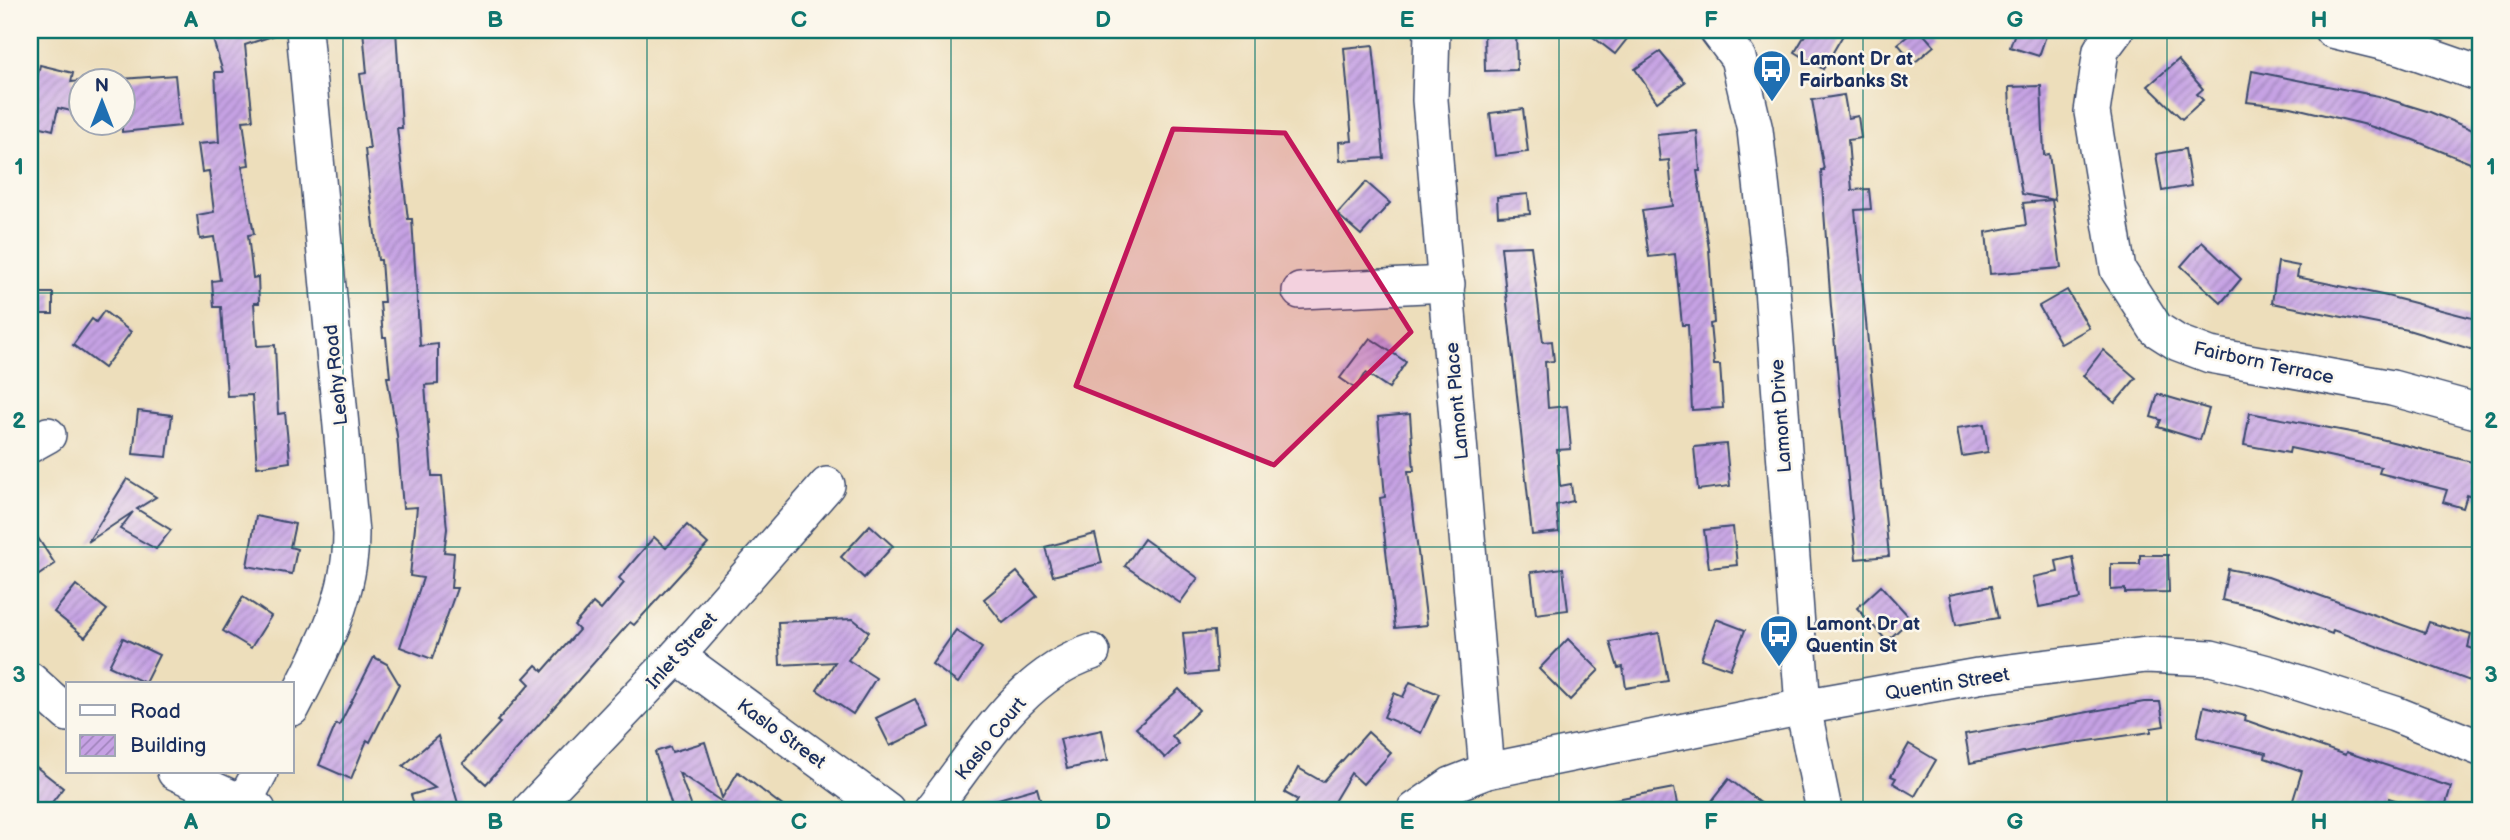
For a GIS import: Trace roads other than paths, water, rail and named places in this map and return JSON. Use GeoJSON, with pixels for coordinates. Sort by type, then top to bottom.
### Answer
{"type":"FeatureCollection","features":[{"type":"Feature","properties":{"kind":"street","name":"Leahy Road"},"geometry":{"type":"LineString","coordinates":[[294,704],[334,622],[349,579],[351,561],[351,533],[304,30]]}},
{"type":"Feature","properties":{"kind":"street","name":"Lamont Place"},"geometry":{"type":"LineString","coordinates":[[1432,30],[1430,100],[1487,771]]}},
{"type":"Feature","properties":{"kind":"street","name":"Fairborn Terrace"},"geometry":{"type":"LineString","coordinates":[[2116,30],[2101,50],[2092,112],[2118,270],[2156,329],[2178,343],[2210,355],[2392,388],[2480,412]]}},
{"type":"Feature","properties":{"kind":"street"},"geometry":{"type":"LineString","coordinates":[[2332,30],[2402,47],[2480,74]]}},
{"type":"Feature","properties":{"kind":"street","name":"Lamont Drive"},"geometry":{"type":"LineString","coordinates":[[1719,31],[1738,58],[1755,130],[1770,261],[1803,707],[1824,810]]}},
{"type":"Feature","properties":{"kind":"street"},"geometry":{"type":"LineString","coordinates":[[1300,291],[1447,284]]}},
{"type":"Feature","properties":{"kind":"street","name":"Inlet Street"},"geometry":{"type":"LineString","coordinates":[[530,810],[677,656],[827,485]]}},
{"type":"Feature","properties":{"kind":"street","name":"Kaslo Court"},"geometry":{"type":"LineString","coordinates":[[931,810],[1009,709],[1066,661],[1092,653]]}},
{"type":"Feature","properties":{"kind":"street","name":"Quentin Street"},"geometry":{"type":"LineString","coordinates":[[1415,810],[1451,785],[1487,771],[1803,707],[1978,676],[2109,658],[2182,655],[2211,658],[2271,674],[2395,714],[2480,748]]}},
{"type":"Feature","properties":{"kind":"street","name":"Kaslo Street"},"geometry":{"type":"LineString","coordinates":[[677,656],[887,810]]}},
{"type":"Feature","properties":{"kind":"street"},"geometry":{"type":"LineString","coordinates":[[30,680],[66,712]]}},
{"type":"Feature","properties":{"kind":"street"},"geometry":{"type":"LineString","coordinates":[[182,774],[254,795]]}},
{"type":"Feature","properties":{"kind":"place","name":"Lamont Dr at Fairbanks St"},"geometry":{"type":"Point","coordinates":[1772,103]}},
{"type":"Feature","properties":{"kind":"place","name":"Lamont Dr at Quentin St"},"geometry":{"type":"Point","coordinates":[1779,668]}}]}
